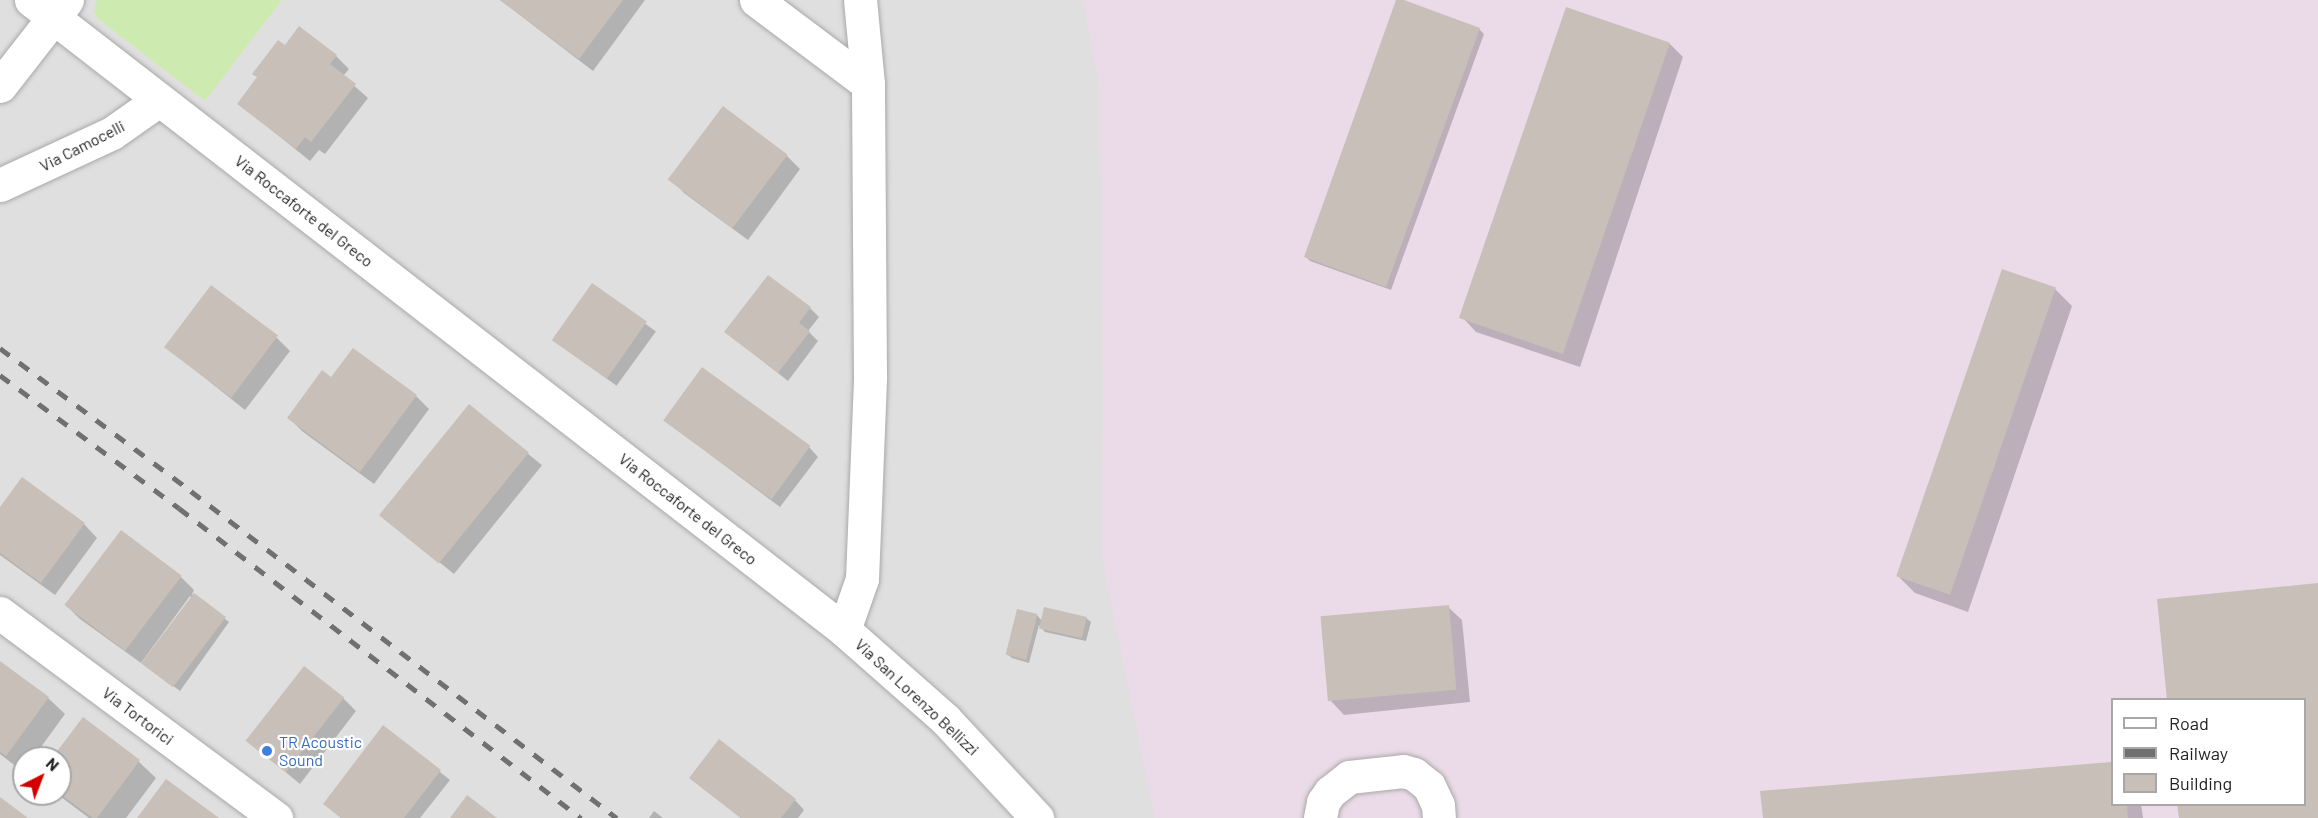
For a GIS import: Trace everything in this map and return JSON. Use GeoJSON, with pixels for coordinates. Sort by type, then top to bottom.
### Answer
{"type":"FeatureCollection","features":[{"type":"Feature","properties":{"kind":"street"},"geometry":{"type":"LineString","coordinates":[[756,0],[868,84]]}},
{"type":"Feature","properties":{"kind":"street"},"geometry":{"type":"LineString","coordinates":[[844,630],[862,579],[868,444],[870,320],[868,84],[860,0]]}},
{"type":"Feature","properties":{"kind":"street"},"geometry":{"type":"LineString","coordinates":[[0,86],[51,6]]}},
{"type":"Feature","properties":{"kind":"street","name":"Via Roccaforte del Greco"},"geometry":{"type":"LineString","coordinates":[[51,6],[159,100],[844,630]]}},
{"type":"Feature","properties":{"kind":"street","name":"Via Camocelli"},"geometry":{"type":"LineString","coordinates":[[0,185],[102,139],[159,100]]}},
{"type":"Feature","properties":{"kind":"street","name":"Via Tortorici"},"geometry":{"type":"LineString","coordinates":[[0,614],[276,818]]}},
{"type":"Feature","properties":{"kind":"street","name":"Via San Lorenzo Bellizzi"},"geometry":{"type":"LineString","coordinates":[[844,630],[952,726],[1036,818]]}},
{"type":"Feature","properties":{"kind":"street"},"geometry":{"type":"LineString","coordinates":[[1320,818],[1323,802],[1330,792],[1349,777],[1403,771],[1414,774],[1430,786],[1438,804],[1439,818]]}},
{"type":"Feature","properties":{"kind":"shaded area"},"geometry":{"type":"Polygon","coordinates":[[[0,0],[2318,0],[2318,818],[0,818],[0,0]]]}},
{"type":"Feature","properties":{"kind":"shaded area"},"geometry":{"type":"Polygon","coordinates":[[[1083,0],[2318,0],[2318,818],[1155,818],[1101,552],[1103,403],[1100,90],[1083,0]]]}},
{"type":"Feature","properties":{"kind":"green space"},"geometry":{"type":"Polygon","coordinates":[[[97,0],[282,0],[205,101],[98,19],[94,11],[97,0]]]}},
{"type":"Feature","properties":{"kind":"building"},"geometry":{"type":"Polygon","coordinates":[[[500,0],[623,0],[579,59],[500,0]]]}},
{"type":"Feature","properties":{"kind":"building"},"geometry":{"type":"Polygon","coordinates":[[[1396,0],[1404,0],[1480,28],[1386,287],[1304,257],[1396,0]]]}},
{"type":"Feature","properties":{"kind":"building"},"geometry":{"type":"Polygon","coordinates":[[[1566,7],[1670,43],[1563,354],[1459,318],[1566,7]]]}},
{"type":"Feature","properties":{"kind":"building"},"geometry":{"type":"Polygon","coordinates":[[[299,26],[337,55],[330,64],[356,84],[311,142],[305,137],[296,149],[237,104],[257,77],[252,74],[278,40],[285,45],[299,26]]]}},
{"type":"Feature","properties":{"kind":"building"},"geometry":{"type":"Polygon","coordinates":[[[723,106],[788,155],[732,228],[668,179],[723,106]]]}},
{"type":"Feature","properties":{"kind":"building"},"geometry":{"type":"Polygon","coordinates":[[[2002,269],[2056,288],[1950,595],[1896,576],[2002,269]]]}},
{"type":"Feature","properties":{"kind":"building"},"geometry":{"type":"Polygon","coordinates":[[[768,275],[811,307],[799,323],[810,331],[778,373],[724,332],[768,275]]]}},
{"type":"Feature","properties":{"kind":"building"},"geometry":{"type":"Polygon","coordinates":[[[592,283],[647,321],[607,379],[552,340],[592,283]]]}},
{"type":"Feature","properties":{"kind":"building"},"geometry":{"type":"Polygon","coordinates":[[[211,285],[278,336],[231,398],[164,347],[211,285]]]}},
{"type":"Feature","properties":{"kind":"building"},"geometry":{"type":"Polygon","coordinates":[[[353,348],[417,395],[360,472],[287,418],[322,370],[331,377],[353,348]]]}},
{"type":"Feature","properties":{"kind":"building"},"geometry":{"type":"Polygon","coordinates":[[[702,367],[810,446],[772,499],[663,420],[702,367]]]}},
{"type":"Feature","properties":{"kind":"building"},"geometry":{"type":"Polygon","coordinates":[[[469,404],[529,452],[439,564],[379,515],[469,404]]]}},
{"type":"Feature","properties":{"kind":"building"},"geometry":{"type":"Polygon","coordinates":[[[22,477],[85,523],[41,583],[0,553],[0,507],[22,477]]]}},
{"type":"Feature","properties":{"kind":"building"},"geometry":{"type":"Polygon","coordinates":[[[121,530],[182,576],[125,651],[64,605],[121,530]]]}},
{"type":"Feature","properties":{"kind":"building"},"geometry":{"type":"Polygon","coordinates":[[[2318,583],[2318,818],[2179,818],[2177,806],[2306,806],[2306,698],[2167,698],[2157,599],[2318,583]]]}},
{"type":"Feature","properties":{"kind":"building"},"geometry":{"type":"Polygon","coordinates":[[[194,593],[226,617],[173,687],[141,663],[194,593]]]}},
{"type":"Feature","properties":{"kind":"building"},"geometry":{"type":"Polygon","coordinates":[[[1449,605],[1456,690],[1328,701],[1320,616],[1449,605]]]}},
{"type":"Feature","properties":{"kind":"building"},"geometry":{"type":"Polygon","coordinates":[[[1044,607],[1087,617],[1082,638],[1039,628],[1044,607]]]}},
{"type":"Feature","properties":{"kind":"building"},"geometry":{"type":"Polygon","coordinates":[[[1017,609],[1037,614],[1026,660],[1006,655],[1017,609]]]}},
{"type":"Feature","properties":{"kind":"building"},"geometry":{"type":"Polygon","coordinates":[[[0,661],[49,697],[6,756],[0,752],[0,661]]]}},
{"type":"Feature","properties":{"kind":"building"},"geometry":{"type":"Polygon","coordinates":[[[304,666],[344,697],[286,772],[246,741],[304,666]]]}},
{"type":"Feature","properties":{"kind":"building"},"geometry":{"type":"Polygon","coordinates":[[[83,717],[140,760],[97,818],[93,818],[72,803],[72,746],[61,746],[83,717]]]}},
{"type":"Feature","properties":{"kind":"building"},"geometry":{"type":"Polygon","coordinates":[[[383,725],[441,770],[404,818],[341,818],[323,804],[383,725]]]}},
{"type":"Feature","properties":{"kind":"building"},"geometry":{"type":"Polygon","coordinates":[[[719,739],[796,799],[781,818],[741,818],[689,778],[719,739]]]}},
{"type":"Feature","properties":{"kind":"building"},"geometry":{"type":"Polygon","coordinates":[[[2111,762],[2111,806],[2127,806],[2128,818],[1763,818],[1760,791],[2111,762]]]}},
{"type":"Feature","properties":{"kind":"building"},"geometry":{"type":"Polygon","coordinates":[[[166,779],[219,818],[137,818],[166,779]]]}},
{"type":"Feature","properties":{"kind":"building"},"geometry":{"type":"Polygon","coordinates":[[[467,795],[497,818],[450,818],[467,795]]]}},
{"type":"Feature","properties":{"kind":"building"},"geometry":{"type":"Polygon","coordinates":[[[0,797],[28,818],[0,818],[0,797]]]}},
{"type":"Feature","properties":{"kind":"railway"},"geometry":{"type":"LineString","coordinates":[[0,348],[191,491],[617,818]]}},
{"type":"Feature","properties":{"kind":"railway"},"geometry":{"type":"LineString","coordinates":[[0,375],[179,508],[581,818]]}},
{"type":"Feature","properties":{"kind":"place","name":"TR Acoustic Sound"},"geometry":{"type":"Point","coordinates":[267,751]}}]}
